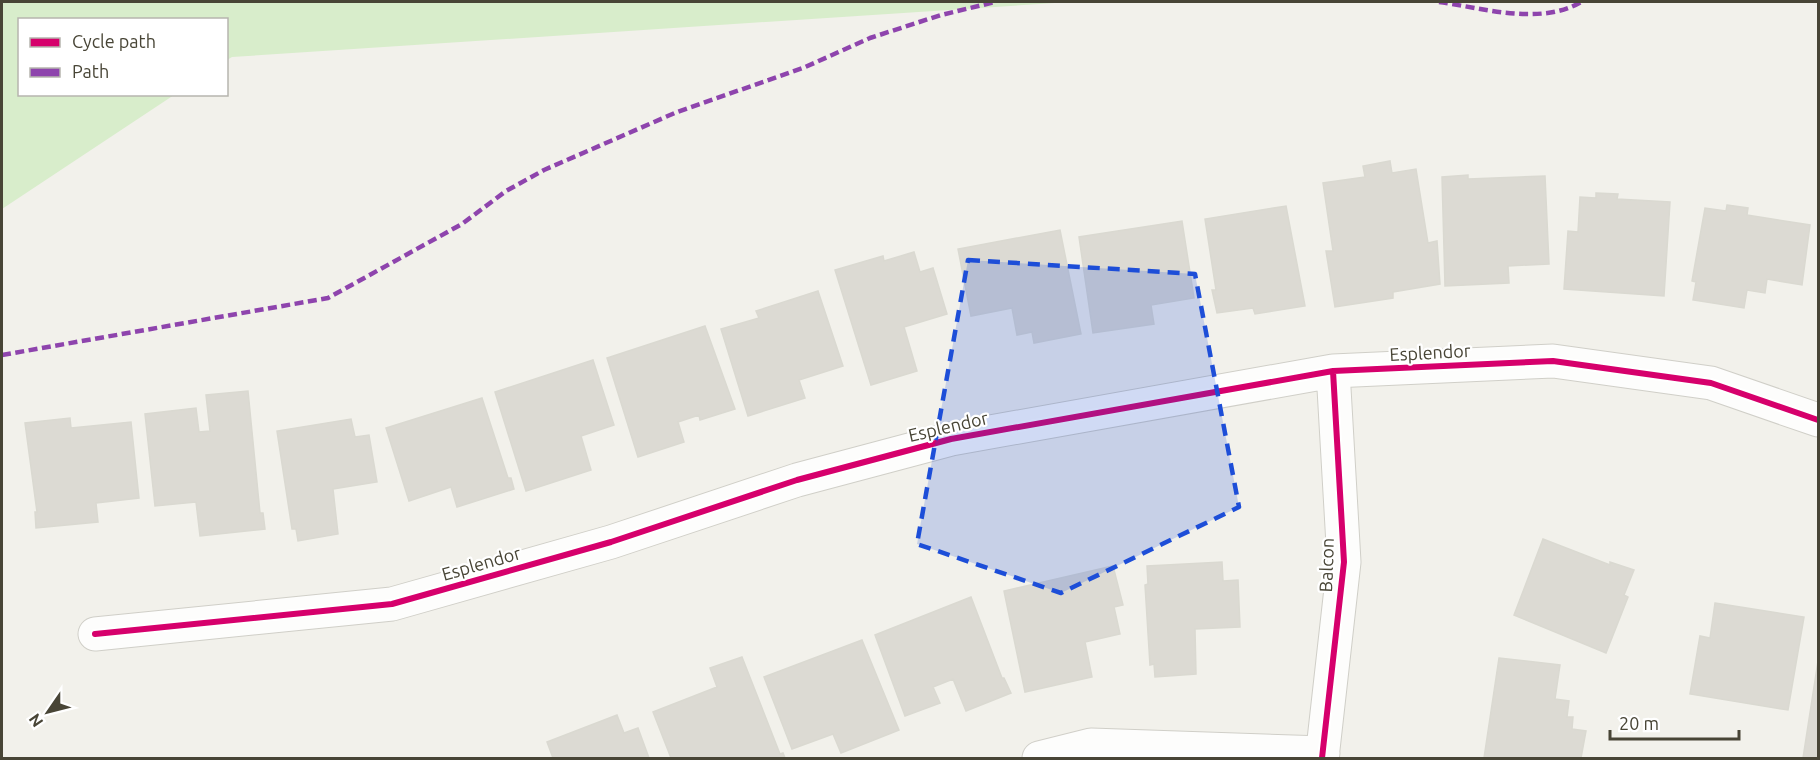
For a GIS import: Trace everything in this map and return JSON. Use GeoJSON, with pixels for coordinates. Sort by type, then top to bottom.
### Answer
{"type":"FeatureCollection","features":[{"type":"Feature","properties":{"kind":"street","name":"Esplendor"},"geometry":{"type":"LineString","coordinates":[[95,634],[392,604],[611,542],[797,480],[951,439],[1333,371],[1553,361],[1711,383],[1818,420]]}},
{"type":"Feature","properties":{"kind":"street","name":"Balcon"},"geometry":{"type":"LineString","coordinates":[[1322,756],[1344,562],[1333,371]]}},
{"type":"Feature","properties":{"kind":"street"},"geometry":{"type":"LineString","coordinates":[[1039,759],[1091,745],[1322,756]]}},
{"type":"Feature","properties":{"kind":"highlighted area"},"geometry":{"type":"Polygon","coordinates":[[[968,260],[1195,274],[1239,507],[1061,593],[917,544],[968,260]]]}},
{"type":"Feature","properties":{"kind":"green space"},"geometry":{"type":"Polygon","coordinates":[[[2,2],[1070,2],[232,57],[228,59],[228,18],[18,18],[18,96],[172,96],[2,209],[2,2]]]}},
{"type":"Feature","properties":{"kind":"building"},"geometry":{"type":"Polygon","coordinates":[[[1390,161],[1392,173],[1416,169],[1428,243],[1437,241],[1440,284],[1393,292],[1393,298],[1335,307],[1326,251],[1333,251],[1323,183],[1365,177],[1363,166],[1390,161]]]}},
{"type":"Feature","properties":{"kind":"building"},"geometry":{"type":"Polygon","coordinates":[[[1468,175],[1468,179],[1545,176],[1549,264],[1508,266],[1509,283],[1445,286],[1442,177],[1468,175]]]}},
{"type":"Feature","properties":{"kind":"building"},"geometry":{"type":"Polygon","coordinates":[[[1596,193],[1618,194],[1617,199],[1670,202],[1664,296],[1564,289],[1568,231],[1578,232],[1580,197],[1596,198],[1596,193]]]}},
{"type":"Feature","properties":{"kind":"building"},"geometry":{"type":"Polygon","coordinates":[[[1727,205],[1748,208],[1747,215],[1810,225],[1802,285],[1767,279],[1765,293],[1747,290],[1744,308],[1693,300],[1696,282],[1692,281],[1705,208],[1726,211],[1727,205]]]}},
{"type":"Feature","properties":{"kind":"building"},"geometry":{"type":"Polygon","coordinates":[[[1286,206],[1305,306],[1255,314],[1253,308],[1217,313],[1212,290],[1216,290],[1205,219],[1286,206]]]}},
{"type":"Feature","properties":{"kind":"building"},"geometry":{"type":"Polygon","coordinates":[[[1182,221],[1194,298],[1151,305],[1154,324],[1093,333],[1079,237],[1182,221]]]}},
{"type":"Feature","properties":{"kind":"building"},"geometry":{"type":"Polygon","coordinates":[[[1060,230],[1081,334],[1034,343],[1032,332],[1017,335],[1012,308],[971,316],[958,249],[1060,230]]]}},
{"type":"Feature","properties":{"kind":"building"},"geometry":{"type":"Polygon","coordinates":[[[914,252],[920,272],[933,268],[947,314],[904,327],[917,371],[871,385],[835,270],[883,256],[884,261],[914,252]]]}},
{"type":"Feature","properties":{"kind":"building"},"geometry":{"type":"Polygon","coordinates":[[[818,291],[843,366],[799,380],[805,398],[748,416],[721,329],[759,318],[756,311],[818,291]]]}},
{"type":"Feature","properties":{"kind":"building"},"geometry":{"type":"Polygon","coordinates":[[[705,326],[735,409],[700,420],[699,415],[678,422],[684,442],[638,457],[607,358],[705,326]]]}},
{"type":"Feature","properties":{"kind":"building"},"geometry":{"type":"Polygon","coordinates":[[[593,360],[614,425],[581,436],[591,470],[526,491],[495,392],[593,360]]]}},
{"type":"Feature","properties":{"kind":"building"},"geometry":{"type":"Polygon","coordinates":[[[248,391],[260,513],[263,513],[265,529],[200,536],[196,502],[155,506],[145,414],[196,408],[199,432],[210,431],[206,395],[248,391]]]}},
{"type":"Feature","properties":{"kind":"building"},"geometry":{"type":"Polygon","coordinates":[[[482,398],[508,478],[511,478],[514,489],[457,507],[451,487],[409,501],[386,428],[482,398]]]}},
{"type":"Feature","properties":{"kind":"building"},"geometry":{"type":"Polygon","coordinates":[[[70,418],[71,428],[131,422],[139,498],[96,503],[98,522],[36,528],[35,512],[37,512],[25,423],[70,418]]]}},
{"type":"Feature","properties":{"kind":"building"},"geometry":{"type":"Polygon","coordinates":[[[351,419],[355,437],[369,435],[377,482],[333,489],[338,534],[298,541],[296,529],[292,529],[277,431],[351,419]]]}},
{"type":"Feature","properties":{"kind":"building"},"geometry":{"type":"Polygon","coordinates":[[[1543,539],[1610,565],[1610,562],[1634,570],[1624,595],[1628,597],[1606,653],[1514,615],[1543,539]]]}},
{"type":"Feature","properties":{"kind":"building"},"geometry":{"type":"Polygon","coordinates":[[[1222,562],[1223,581],[1238,580],[1240,627],[1195,629],[1196,674],[1155,677],[1154,664],[1150,665],[1145,585],[1148,584],[1147,566],[1222,562]]]}},
{"type":"Feature","properties":{"kind":"building"},"geometry":{"type":"Polygon","coordinates":[[[1113,566],[1123,605],[1114,607],[1120,634],[1085,642],[1092,677],[1025,692],[1004,591],[1113,566]]]}},
{"type":"Feature","properties":{"kind":"building"},"geometry":{"type":"Polygon","coordinates":[[[971,597],[1002,678],[1011,693],[966,711],[953,679],[933,687],[940,703],[905,716],[875,635],[971,597]]]}},
{"type":"Feature","properties":{"kind":"building"},"geometry":{"type":"Polygon","coordinates":[[[1715,603],[1804,617],[1788,710],[1690,694],[1700,636],[1710,638],[1715,603]]]}},
{"type":"Feature","properties":{"kind":"building"},"geometry":{"type":"Polygon","coordinates":[[[862,640],[899,730],[841,753],[833,734],[792,749],[764,677],[862,640]]]}},
{"type":"Feature","properties":{"kind":"building"},"geometry":{"type":"Polygon","coordinates":[[[742,657],[780,754],[783,753],[785,758],[671,758],[653,712],[717,687],[710,668],[742,657]]]}},
{"type":"Feature","properties":{"kind":"building"},"geometry":{"type":"Polygon","coordinates":[[[1499,658],[1560,665],[1555,699],[1569,701],[1567,717],[1573,717],[1572,729],[1586,731],[1581,758],[1484,758],[1499,658]]]}},
{"type":"Feature","properties":{"kind":"building"},"geometry":{"type":"Polygon","coordinates":[[[1818,661],[1818,758],[1803,758],[1818,661]]]}},
{"type":"Feature","properties":{"kind":"building"},"geometry":{"type":"Polygon","coordinates":[[[617,715],[624,733],[638,728],[649,758],[553,758],[547,742],[617,715]]]}},
{"type":"Feature","properties":{"kind":"marked path"},"geometry":{"type":"LineString","coordinates":[[2,355],[328,298],[462,224],[506,191],[544,170],[677,112],[803,68],[870,38],[941,15],[995,2]]}},
{"type":"Feature","properties":{"kind":"marked path"},"geometry":{"type":"LineString","coordinates":[[1439,2],[1492,11],[1530,14],[1548,13],[1581,2]]}},
{"type":"Feature","properties":{"kind":"cycle path"},"geometry":{"type":"LineString","coordinates":[[95,634],[392,604],[611,542],[797,480],[951,439],[1333,371],[1553,361],[1711,383],[1818,420]]}},
{"type":"Feature","properties":{"kind":"cycle path"},"geometry":{"type":"LineString","coordinates":[[1322,758],[1344,562],[1333,371]]}}]}
